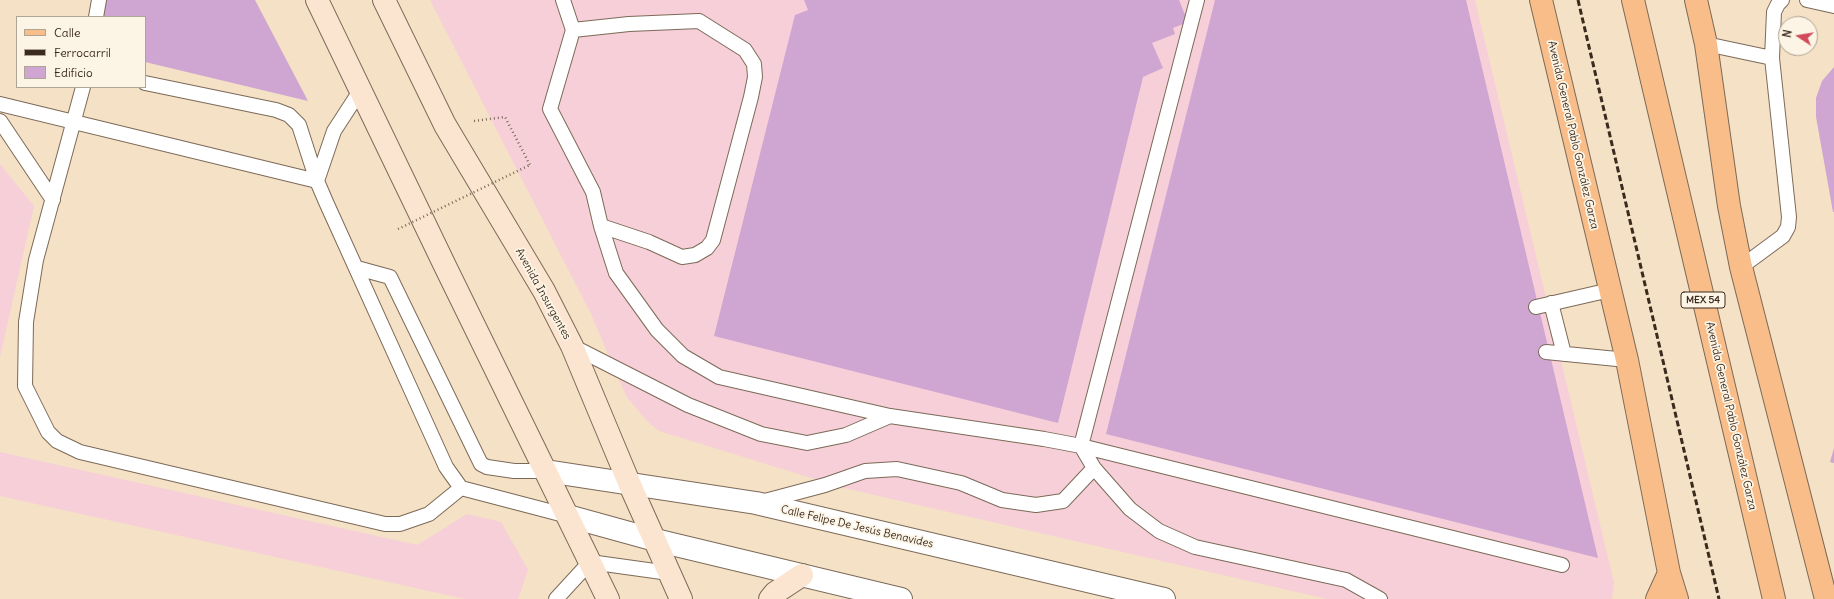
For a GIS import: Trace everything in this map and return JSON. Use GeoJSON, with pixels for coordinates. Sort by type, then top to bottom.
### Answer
{"type":"FeatureCollection","features":[{"type":"Feature","properties":{"kind":"main road"},"geometry":{"type":"LineString","coordinates":[[317,0],[608,599]]}},
{"type":"Feature","properties":{"kind":"main road","name":"Avenida Insurgentes"},"geometry":{"type":"LineString","coordinates":[[384,0],[445,125],[544,291],[572,346],[630,485],[681,599]]}},
{"type":"Feature","properties":{"kind":"main road","name":"Avenida General Pablo González Garza"},"geometry":{"type":"LineString","coordinates":[[1541,0],[1627,360],[1669,573],[1677,599]]}},
{"type":"Feature","properties":{"kind":"main road","name":"Avenida General Pablo González Garza"},"geometry":{"type":"LineString","coordinates":[[1632,0],[1774,599]]}},
{"type":"Feature","properties":{"kind":"main road"},"geometry":{"type":"LineString","coordinates":[[1696,0],[1706,44],[1729,206],[1740,267],[1826,599]]}},
{"type":"Feature","properties":{"kind":"main road"},"geometry":{"type":"LineString","coordinates":[[1657,599],[1669,573]]}},
{"type":"Feature","properties":{"kind":"main road"},"geometry":{"type":"LineString","coordinates":[[770,599],[775,593],[802,575]]}},
{"type":"Feature","properties":{"kind":"street","name":"Calle Felipe De Jesús Benavides"},"geometry":{"type":"LineString","coordinates":[[546,471],[756,503],[1164,599]]}},
{"type":"Feature","properties":{"kind":"street"},"geometry":{"type":"LineString","coordinates":[[568,516],[655,540],[802,575],[868,595],[901,599]]}},
{"type":"Feature","properties":{"kind":"lane"},"geometry":{"type":"LineString","coordinates":[[96,16],[99,0]]}},
{"type":"Feature","properties":{"kind":"lane"},"geometry":{"type":"LineString","coordinates":[[562,0],[573,30],[550,109],[593,192],[601,226],[616,273],[657,330],[682,356],[719,377],[890,416],[1081,446],[1562,565]]}},
{"type":"Feature","properties":{"kind":"lane"},"geometry":{"type":"LineString","coordinates":[[1197,0],[1081,446],[1094,468],[1130,509],[1159,531],[1195,547],[1346,580],[1380,599]]}},
{"type":"Feature","properties":{"kind":"lane"},"geometry":{"type":"LineString","coordinates":[[1740,267],[1783,236],[1788,226],[1789,217],[1772,58],[1774,12],[1782,0]]}},
{"type":"Feature","properties":{"kind":"lane"},"geometry":{"type":"LineString","coordinates":[[1807,0],[1834,6]]}},
{"type":"Feature","properties":{"kind":"lane"},"geometry":{"type":"LineString","coordinates":[[573,30],[635,24],[699,21],[745,50],[754,64],[755,77],[713,240],[707,248],[695,255],[682,257],[649,242],[601,226]]}},
{"type":"Feature","properties":{"kind":"lane"},"geometry":{"type":"LineString","coordinates":[[1706,44],[1772,58]]}},
{"type":"Feature","properties":{"kind":"lane"},"geometry":{"type":"LineString","coordinates":[[146,84],[276,110],[289,115],[299,124],[317,181],[446,466],[461,488],[568,516]]}},
{"type":"Feature","properties":{"kind":"lane"},"geometry":{"type":"LineString","coordinates":[[83,88],[36,260],[26,322],[25,386],[48,432],[58,441],[80,452],[385,524],[400,524],[429,514],[461,488]]}},
{"type":"Feature","properties":{"kind":"lane"},"geometry":{"type":"LineString","coordinates":[[317,181],[334,131],[360,91]]}},
{"type":"Feature","properties":{"kind":"lane"},"geometry":{"type":"LineString","coordinates":[[0,104],[317,181]]}},
{"type":"Feature","properties":{"kind":"lane"},"geometry":{"type":"LineString","coordinates":[[0,121],[53,200]]}},
{"type":"Feature","properties":{"kind":"lane"},"geometry":{"type":"LineString","coordinates":[[357,268],[390,277],[481,464],[487,467],[514,471],[546,471]]}},
{"type":"Feature","properties":{"kind":"lane"},"geometry":{"type":"LineString","coordinates":[[1536,307],[1610,290]]}},
{"type":"Feature","properties":{"kind":"lane"},"geometry":{"type":"LineString","coordinates":[[1551,303],[1564,354]]}},
{"type":"Feature","properties":{"kind":"lane"},"geometry":{"type":"LineString","coordinates":[[572,346],[688,405],[761,434],[807,442],[846,435],[890,416]]}},
{"type":"Feature","properties":{"kind":"lane"},"geometry":{"type":"LineString","coordinates":[[1546,352],[1627,360]]}},
{"type":"Feature","properties":{"kind":"lane"},"geometry":{"type":"LineString","coordinates":[[756,503],[825,485],[865,471],[897,469],[961,483],[1002,500],[1036,506],[1063,501],[1094,468]]}},
{"type":"Feature","properties":{"kind":"lane"},"geometry":{"type":"LineString","coordinates":[[556,599],[590,562],[669,573]]}},
{"type":"Feature","properties":{"kind":"path"},"geometry":{"type":"LineString","coordinates":[[398,229],[530,165],[505,117]]}},
{"type":"Feature","properties":{"kind":"shaded area"},"geometry":{"type":"Polygon","coordinates":[[[430,0],[1475,0],[1614,583],[1612,599],[1327,599],[844,488],[659,431],[646,420],[626,396],[591,314],[430,0]]]}},
{"type":"Feature","properties":{"kind":"shaded area"},"geometry":{"type":"Polygon","coordinates":[[[0,164],[34,206],[0,357],[0,164]]]}},
{"type":"Feature","properties":{"kind":"shaded area"},"geometry":{"type":"Polygon","coordinates":[[[0,452],[417,545],[467,514],[501,522],[528,570],[518,599],[465,599],[0,496],[0,452]]]}},
{"type":"Feature","properties":{"kind":"building"},"geometry":{"type":"Polygon","coordinates":[[[104,0],[255,0],[308,101],[146,62],[146,16],[100,16],[104,0]]]}},
{"type":"Feature","properties":{"kind":"building"},"geometry":{"type":"Polygon","coordinates":[[[804,0],[1179,0],[1188,22],[1173,28],[1175,34],[1152,43],[1163,68],[1143,77],[1058,423],[714,336],[795,15],[808,10],[804,0]]]}},
{"type":"Feature","properties":{"kind":"building"},"geometry":{"type":"Polygon","coordinates":[[[1215,0],[1466,0],[1598,558],[1106,434],[1215,0]]]}},
{"type":"Feature","properties":{"kind":"building"},"geometry":{"type":"Polygon","coordinates":[[[1834,67],[1833,212],[1816,117],[1816,98],[1822,81],[1834,67]]]}},
{"type":"Feature","properties":{"kind":"building"},"geometry":{"type":"Polygon","coordinates":[[[1834,448],[1834,463],[1830,462],[1834,448]]]}},
{"type":"Feature","properties":{"kind":"railway"},"geometry":{"type":"LineString","coordinates":[[1578,0],[1719,599]]}}]}
